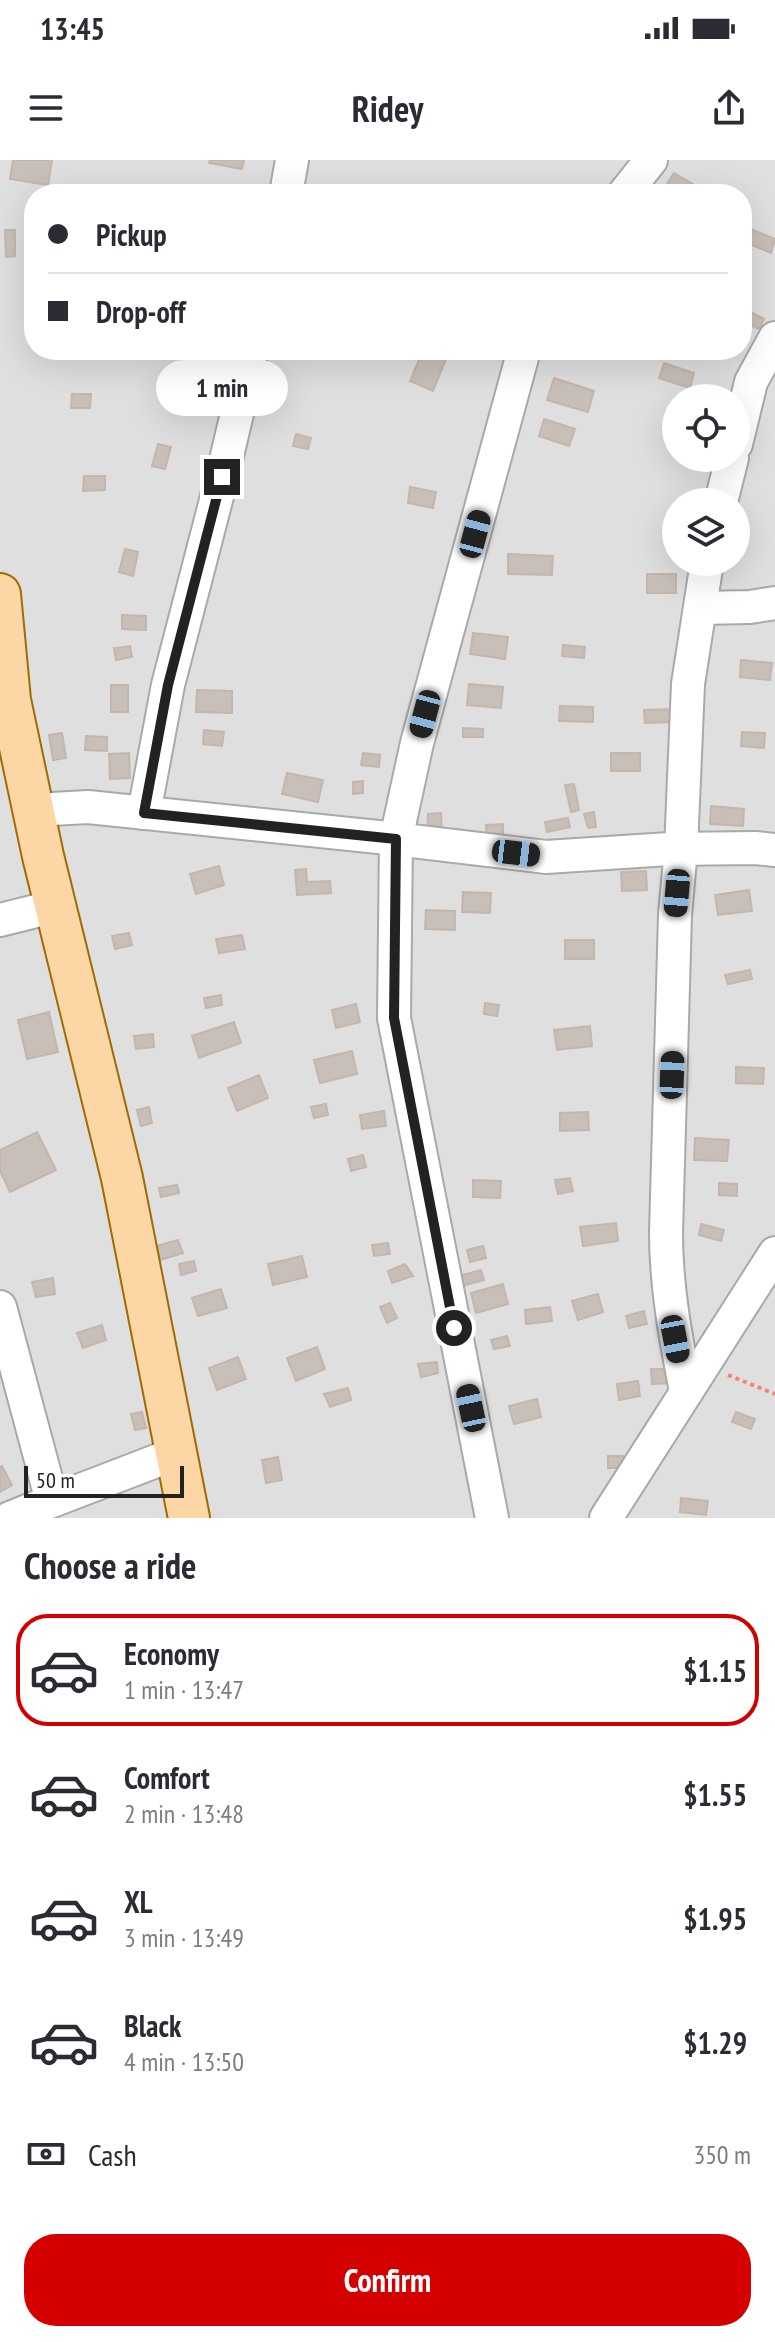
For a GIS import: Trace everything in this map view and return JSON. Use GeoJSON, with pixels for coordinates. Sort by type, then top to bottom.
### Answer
{"type":"FeatureCollection","features":[{"type":"Feature","properties":{"kind":"main road"},"geometry":{"type":"LineString","coordinates":[[0,594],[10,700],[43,856],[122,1178],[189,1518]]}},
{"type":"Feature","properties":{"kind":"street"},"geometry":{"type":"LineString","coordinates":[[288,184],[292,160]]}},
{"type":"Feature","properties":{"kind":"street"},"geometry":{"type":"LineString","coordinates":[[632,184],[651,160]]}},
{"type":"Feature","properties":{"kind":"street"},"geometry":{"type":"LineString","coordinates":[[750,386],[775,338]]}},
{"type":"Feature","properties":{"kind":"street"},"geometry":{"type":"LineString","coordinates":[[144,813],[168,685],[249,360]]}},
{"type":"Feature","properties":{"kind":"street"},"geometry":{"type":"LineString","coordinates":[[492,1518],[394,1018],[396,839],[417,743],[521,360]]}},
{"type":"Feature","properties":{"kind":"street"},"geometry":{"type":"LineString","coordinates":[[686,1392],[670,1312],[666,1271],[675,915],[688,684],[705,576]]}},
{"type":"Feature","properties":{"kind":"street"},"geometry":{"type":"LineString","coordinates":[[700,608],[775,603]]}},
{"type":"Feature","properties":{"kind":"street"},"geometry":{"type":"LineString","coordinates":[[34,810],[88,807],[546,857],[681,849],[775,850]]}},
{"type":"Feature","properties":{"kind":"street"},"geometry":{"type":"LineString","coordinates":[[0,920],[56,906]]}},
{"type":"Feature","properties":{"kind":"street"},"geometry":{"type":"LineString","coordinates":[[606,1518],[775,1253]]}},
{"type":"Feature","properties":{"kind":"street"},"geometry":{"type":"LineString","coordinates":[[0,1307],[52,1501]]}},
{"type":"Feature","properties":{"kind":"street"},"geometry":{"type":"LineString","coordinates":[[10,1518],[177,1453]]}},
{"type":"Feature","properties":{"kind":"path"},"geometry":{"type":"LineString","coordinates":[[703,1365],[775,1394]]}},
{"type":"Feature","properties":{"kind":"shaded area"},"geometry":{"type":"Polygon","coordinates":[[[0,160],[775,160],[775,1518],[0,1518],[0,160]]]}},
{"type":"Feature","properties":{"kind":"building"},"geometry":{"type":"Polygon","coordinates":[[[13,160],[52,160],[48,184],[10,179],[13,160]]]}},
{"type":"Feature","properties":{"kind":"building"},"geometry":{"type":"Polygon","coordinates":[[[210,160],[244,160],[242,169],[209,163],[210,160]]]}},
{"type":"Feature","properties":{"kind":"building"},"geometry":{"type":"Polygon","coordinates":[[[674,173],[693,184],[667,184],[674,173]]]}},
{"type":"Feature","properties":{"kind":"building"},"geometry":{"type":"Polygon","coordinates":[[[5,230],[15,230],[15,256],[6,257],[5,230]]]}},
{"type":"Feature","properties":{"kind":"building"},"geometry":{"type":"Polygon","coordinates":[[[752,232],[775,239],[771,253],[752,245],[752,232]]]}},
{"type":"Feature","properties":{"kind":"building"},"geometry":{"type":"Polygon","coordinates":[[[752,313],[764,319],[759,329],[752,326],[752,313]]]}},
{"type":"Feature","properties":{"kind":"building"},"geometry":{"type":"Polygon","coordinates":[[[204,360],[218,360],[217,370],[203,369],[204,360]]]}},
{"type":"Feature","properties":{"kind":"building"},"geometry":{"type":"Polygon","coordinates":[[[419,360],[446,360],[433,391],[410,381],[419,360]]]}},
{"type":"Feature","properties":{"kind":"building"},"geometry":{"type":"Polygon","coordinates":[[[664,363],[694,373],[691,384],[678,384],[659,378],[664,363]]]}},
{"type":"Feature","properties":{"kind":"building"},"geometry":{"type":"Polygon","coordinates":[[[554,378],[594,391],[588,412],[547,400],[554,378]]]}},
{"type":"Feature","properties":{"kind":"building"},"geometry":{"type":"Polygon","coordinates":[[[72,394],[91,394],[90,408],[71,408],[72,394]]]}},
{"type":"Feature","properties":{"kind":"building"},"geometry":{"type":"Polygon","coordinates":[[[544,419],[575,429],[569,446],[539,436],[544,419]]]}},
{"type":"Feature","properties":{"kind":"building"},"geometry":{"type":"Polygon","coordinates":[[[296,434],[311,438],[308,449],[293,446],[296,434]]]}},
{"type":"Feature","properties":{"kind":"building"},"geometry":{"type":"Polygon","coordinates":[[[158,444],[171,447],[165,469],[152,466],[158,444]]]}},
{"type":"Feature","properties":{"kind":"building"},"geometry":{"type":"Polygon","coordinates":[[[84,476],[105,476],[105,490],[83,491],[84,476]]]}},
{"type":"Feature","properties":{"kind":"building"},"geometry":{"type":"Polygon","coordinates":[[[410,487],[436,492],[433,508],[408,503],[410,487]]]}},
{"type":"Feature","properties":{"kind":"building"},"geometry":{"type":"Polygon","coordinates":[[[125,549],[138,552],[133,576],[119,572],[125,549]]]}},
{"type":"Feature","properties":{"kind":"building"},"geometry":{"type":"Polygon","coordinates":[[[508,554],[553,556],[552,575],[508,574],[508,554]]]}},
{"type":"Feature","properties":{"kind":"building"},"geometry":{"type":"Polygon","coordinates":[[[647,574],[676,576],[676,593],[647,593],[647,574]]]}},
{"type":"Feature","properties":{"kind":"building"},"geometry":{"type":"Polygon","coordinates":[[[122,615],[146,616],[146,630],[122,629],[122,615]]]}},
{"type":"Feature","properties":{"kind":"building"},"geometry":{"type":"Polygon","coordinates":[[[473,633],[508,637],[505,659],[470,654],[473,633]]]}},
{"type":"Feature","properties":{"kind":"building"},"geometry":{"type":"Polygon","coordinates":[[[563,645],[585,647],[584,658],[562,656],[563,645]]]}},
{"type":"Feature","properties":{"kind":"building"},"geometry":{"type":"Polygon","coordinates":[[[130,646],[132,657],[116,660],[114,648],[130,646]]]}},
{"type":"Feature","properties":{"kind":"building"},"geometry":{"type":"Polygon","coordinates":[[[741,660],[772,663],[770,680],[740,677],[741,660]]]}},
{"type":"Feature","properties":{"kind":"building"},"geometry":{"type":"Polygon","coordinates":[[[469,684],[503,687],[501,708],[467,705],[469,684]]]}},
{"type":"Feature","properties":{"kind":"building"},"geometry":{"type":"Polygon","coordinates":[[[111,685],[128,685],[128,712],[111,712],[111,685]]]}},
{"type":"Feature","properties":{"kind":"building"},"geometry":{"type":"Polygon","coordinates":[[[197,690],[232,691],[232,713],[196,712],[197,690]]]}},
{"type":"Feature","properties":{"kind":"building"},"geometry":{"type":"Polygon","coordinates":[[[560,706],[593,707],[593,722],[559,721],[560,706]]]}},
{"type":"Feature","properties":{"kind":"building"},"geometry":{"type":"Polygon","coordinates":[[[674,709],[674,722],[645,723],[644,710],[674,709]]]}},
{"type":"Feature","properties":{"kind":"building"},"geometry":{"type":"Polygon","coordinates":[[[463,728],[483,729],[483,737],[463,737],[463,728]]]}},
{"type":"Feature","properties":{"kind":"building"},"geometry":{"type":"Polygon","coordinates":[[[204,730],[224,732],[222,746],[203,744],[204,730]]]}},
{"type":"Feature","properties":{"kind":"building"},"geometry":{"type":"Polygon","coordinates":[[[742,732],[765,733],[764,748],[741,746],[742,732]]]}},
{"type":"Feature","properties":{"kind":"building"},"geometry":{"type":"Polygon","coordinates":[[[62,733],[66,758],[53,760],[49,735],[62,733]]]}},
{"type":"Feature","properties":{"kind":"building"},"geometry":{"type":"Polygon","coordinates":[[[86,736],[107,737],[107,751],[85,750],[86,736]]]}},
{"type":"Feature","properties":{"kind":"building"},"geometry":{"type":"Polygon","coordinates":[[[129,753],[130,778],[110,779],[109,754],[129,753]]]}},
{"type":"Feature","properties":{"kind":"building"},"geometry":{"type":"Polygon","coordinates":[[[363,753],[380,755],[379,767],[361,765],[363,753]]]}},
{"type":"Feature","properties":{"kind":"building"},"geometry":{"type":"Polygon","coordinates":[[[611,753],[640,753],[640,771],[611,771],[611,753]]]}},
{"type":"Feature","properties":{"kind":"building"},"geometry":{"type":"Polygon","coordinates":[[[287,773],[323,780],[318,802],[282,794],[287,773]]]}},
{"type":"Feature","properties":{"kind":"building"},"geometry":{"type":"Polygon","coordinates":[[[363,781],[363,793],[353,794],[353,782],[363,781]]]}},
{"type":"Feature","properties":{"kind":"building"},"geometry":{"type":"Polygon","coordinates":[[[574,784],[579,810],[571,812],[565,785],[574,784]]]}},
{"type":"Feature","properties":{"kind":"building"},"geometry":{"type":"Polygon","coordinates":[[[711,806],[744,809],[743,826],[710,824],[711,806]]]}},
{"type":"Feature","properties":{"kind":"building"},"geometry":{"type":"Polygon","coordinates":[[[594,812],[596,827],[588,828],[584,814],[594,812]]]}},
{"type":"Feature","properties":{"kind":"building"},"geometry":{"type":"Polygon","coordinates":[[[441,813],[442,832],[427,833],[428,814],[441,813]]]}},
{"type":"Feature","properties":{"kind":"building"},"geometry":{"type":"Polygon","coordinates":[[[568,818],[570,827],[547,832],[545,822],[568,818]]]}},
{"type":"Feature","properties":{"kind":"building"},"geometry":{"type":"Polygon","coordinates":[[[503,824],[503,835],[487,838],[486,825],[503,824]]]}},
{"type":"Feature","properties":{"kind":"building"},"geometry":{"type":"Polygon","coordinates":[[[219,866],[224,885],[196,894],[190,874],[219,866]]]}},
{"type":"Feature","properties":{"kind":"building"},"geometry":{"type":"Polygon","coordinates":[[[306,869],[307,882],[330,881],[331,893],[297,895],[295,870],[306,869]]]}},
{"type":"Feature","properties":{"kind":"building"},"geometry":{"type":"Polygon","coordinates":[[[646,871],[647,890],[622,891],[621,872],[646,871]]]}},
{"type":"Feature","properties":{"kind":"building"},"geometry":{"type":"Polygon","coordinates":[[[749,890],[752,911],[718,915],[715,895],[749,890]]]}},
{"type":"Feature","properties":{"kind":"building"},"geometry":{"type":"Polygon","coordinates":[[[463,892],[491,893],[490,913],[462,912],[463,892]]]}},
{"type":"Feature","properties":{"kind":"building"},"geometry":{"type":"Polygon","coordinates":[[[426,910],[455,911],[455,930],[425,929],[426,910]]]}},
{"type":"Feature","properties":{"kind":"building"},"geometry":{"type":"Polygon","coordinates":[[[129,933],[132,945],[115,949],[112,936],[129,933]]]}},
{"type":"Feature","properties":{"kind":"building"},"geometry":{"type":"Polygon","coordinates":[[[242,935],[245,949],[219,953],[216,939],[242,935]]]}},
{"type":"Feature","properties":{"kind":"building"},"geometry":{"type":"Polygon","coordinates":[[[565,940],[594,940],[594,959],[565,959],[565,940]]]}},
{"type":"Feature","properties":{"kind":"building"},"geometry":{"type":"Polygon","coordinates":[[[750,970],[752,979],[728,984],[725,975],[750,970]]]}},
{"type":"Feature","properties":{"kind":"building"},"geometry":{"type":"Polygon","coordinates":[[[221,995],[222,1005],[206,1008],[204,998],[221,995]]]}},
{"type":"Feature","properties":{"kind":"building"},"geometry":{"type":"Polygon","coordinates":[[[485,1003],[499,1005],[497,1016],[484,1014],[485,1003]]]}},
{"type":"Feature","properties":{"kind":"building"},"geometry":{"type":"Polygon","coordinates":[[[356,1004],[360,1022],[336,1028],[332,1010],[356,1004]]]}},
{"type":"Feature","properties":{"kind":"building"},"geometry":{"type":"Polygon","coordinates":[[[49,1012],[58,1052],[27,1059],[18,1020],[49,1012]]]}},
{"type":"Feature","properties":{"kind":"building"},"geometry":{"type":"Polygon","coordinates":[[[234,1022],[241,1043],[199,1058],[192,1036],[234,1022]]]}},
{"type":"Feature","properties":{"kind":"building"},"geometry":{"type":"Polygon","coordinates":[[[590,1026],[592,1046],[557,1050],[554,1030],[590,1026]]]}},
{"type":"Feature","properties":{"kind":"building"},"geometry":{"type":"Polygon","coordinates":[[[153,1034],[154,1047],[136,1049],[134,1036],[153,1034]]]}},
{"type":"Feature","properties":{"kind":"building"},"geometry":{"type":"Polygon","coordinates":[[[352,1051],[357,1074],[320,1083],[314,1060],[352,1051]]]}},
{"type":"Feature","properties":{"kind":"building"},"geometry":{"type":"Polygon","coordinates":[[[736,1067],[764,1068],[763,1084],[736,1083],[736,1067]]]}},
{"type":"Feature","properties":{"kind":"building"},"geometry":{"type":"Polygon","coordinates":[[[259,1075],[268,1098],[237,1111],[228,1088],[259,1075]]]}},
{"type":"Feature","properties":{"kind":"building"},"geometry":{"type":"Polygon","coordinates":[[[326,1104],[328,1115],[314,1118],[311,1107],[326,1104]]]}},
{"type":"Feature","properties":{"kind":"building"},"geometry":{"type":"Polygon","coordinates":[[[149,1107],[152,1123],[141,1126],[137,1110],[149,1107]]]}},
{"type":"Feature","properties":{"kind":"building"},"geometry":{"type":"Polygon","coordinates":[[[384,1111],[386,1126],[362,1129],[360,1115],[384,1111]]]}},
{"type":"Feature","properties":{"kind":"building"},"geometry":{"type":"Polygon","coordinates":[[[588,1112],[589,1130],[560,1131],[560,1113],[588,1112]]]}},
{"type":"Feature","properties":{"kind":"building"},"geometry":{"type":"Polygon","coordinates":[[[37,1132],[56,1170],[10,1192],[0,1171],[0,1150],[37,1132]]]}},
{"type":"Feature","properties":{"kind":"building"},"geometry":{"type":"Polygon","coordinates":[[[695,1138],[729,1140],[727,1161],[694,1160],[695,1138]]]}},
{"type":"Feature","properties":{"kind":"building"},"geometry":{"type":"Polygon","coordinates":[[[363,1155],[366,1167],[351,1171],[348,1159],[363,1155]]]}},
{"type":"Feature","properties":{"kind":"building"},"geometry":{"type":"Polygon","coordinates":[[[570,1178],[573,1191],[558,1194],[555,1180],[570,1178]]]}},
{"type":"Feature","properties":{"kind":"building"},"geometry":{"type":"Polygon","coordinates":[[[473,1180],[501,1181],[500,1198],[473,1197],[473,1180]]]}},
{"type":"Feature","properties":{"kind":"building"},"geometry":{"type":"Polygon","coordinates":[[[719,1183],[737,1184],[737,1196],[719,1195],[719,1183]]]}},
{"type":"Feature","properties":{"kind":"building"},"geometry":{"type":"Polygon","coordinates":[[[177,1185],[179,1193],[161,1197],[159,1188],[177,1185]]]}},
{"type":"Feature","properties":{"kind":"building"},"geometry":{"type":"Polygon","coordinates":[[[616,1223],[618,1241],[583,1246],[580,1227],[616,1223]]]}},
{"type":"Feature","properties":{"kind":"building"},"geometry":{"type":"Polygon","coordinates":[[[701,1224],[724,1230],[721,1241],[699,1235],[701,1224]]]}},
{"type":"Feature","properties":{"kind":"building"},"geometry":{"type":"Polygon","coordinates":[[[178,1240],[183,1253],[160,1260],[157,1246],[178,1240]]]}},
{"type":"Feature","properties":{"kind":"building"},"geometry":{"type":"Polygon","coordinates":[[[388,1243],[390,1254],[374,1256],[372,1245],[388,1243]]]}},
{"type":"Feature","properties":{"kind":"building"},"geometry":{"type":"Polygon","coordinates":[[[483,1246],[486,1258],[470,1262],[467,1250],[483,1246]]]}},
{"type":"Feature","properties":{"kind":"building"},"geometry":{"type":"Polygon","coordinates":[[[302,1256],[307,1277],[273,1285],[268,1264],[302,1256]]]}},
{"type":"Feature","properties":{"kind":"building"},"geometry":{"type":"Polygon","coordinates":[[[194,1261],[196,1271],[181,1275],[179,1264],[194,1261]]]}},
{"type":"Feature","properties":{"kind":"building"},"geometry":{"type":"Polygon","coordinates":[[[405,1264],[413,1276],[392,1283],[388,1271],[405,1264]]]}},
{"type":"Feature","properties":{"kind":"building"},"geometry":{"type":"Polygon","coordinates":[[[481,1270],[484,1280],[462,1286],[459,1276],[481,1270]]]}},
{"type":"Feature","properties":{"kind":"building"},"geometry":{"type":"Polygon","coordinates":[[[53,1278],[55,1294],[36,1297],[32,1282],[53,1278]]]}},
{"type":"Feature","properties":{"kind":"building"},"geometry":{"type":"Polygon","coordinates":[[[503,1284],[508,1304],[476,1313],[471,1293],[503,1284]]]}},
{"type":"Feature","properties":{"kind":"building"},"geometry":{"type":"Polygon","coordinates":[[[221,1289],[227,1308],[198,1316],[192,1298],[221,1289]]]}},
{"type":"Feature","properties":{"kind":"building"},"geometry":{"type":"Polygon","coordinates":[[[598,1294],[603,1312],[578,1320],[572,1301],[598,1294]]]}},
{"type":"Feature","properties":{"kind":"building"},"geometry":{"type":"Polygon","coordinates":[[[390,1303],[397,1318],[387,1323],[380,1307],[390,1303]]]}},
{"type":"Feature","properties":{"kind":"building"},"geometry":{"type":"Polygon","coordinates":[[[550,1307],[552,1321],[526,1324],[525,1310],[550,1307]]]}},
{"type":"Feature","properties":{"kind":"building"},"geometry":{"type":"Polygon","coordinates":[[[644,1311],[647,1324],[629,1328],[626,1316],[644,1311]]]}},
{"type":"Feature","properties":{"kind":"building"},"geometry":{"type":"Polygon","coordinates":[[[102,1325],[106,1340],[83,1348],[77,1333],[102,1325]]]}},
{"type":"Feature","properties":{"kind":"building"},"geometry":{"type":"Polygon","coordinates":[[[507,1336],[510,1346],[494,1349],[491,1340],[507,1336]]]}},
{"type":"Feature","properties":{"kind":"building"},"geometry":{"type":"Polygon","coordinates":[[[317,1347],[325,1369],[296,1381],[287,1358],[317,1347]]]}},
{"type":"Feature","properties":{"kind":"building"},"geometry":{"type":"Polygon","coordinates":[[[238,1357],[246,1379],[217,1390],[209,1368],[238,1357]]]}},
{"type":"Feature","properties":{"kind":"building"},"geometry":{"type":"Polygon","coordinates":[[[437,1362],[438,1373],[421,1377],[418,1364],[437,1362]]]}},
{"type":"Feature","properties":{"kind":"building"},"geometry":{"type":"Polygon","coordinates":[[[651,1369],[672,1369],[672,1383],[652,1384],[651,1369]]]}},
{"type":"Feature","properties":{"kind":"building"},"geometry":{"type":"Polygon","coordinates":[[[638,1381],[640,1396],[619,1400],[617,1384],[638,1381]]]}},
{"type":"Feature","properties":{"kind":"building"},"geometry":{"type":"Polygon","coordinates":[[[348,1388],[351,1400],[330,1407],[324,1394],[348,1388]]]}},
{"type":"Feature","properties":{"kind":"building"},"geometry":{"type":"Polygon","coordinates":[[[537,1399],[541,1417],[514,1424],[509,1406],[537,1399]]]}},
{"type":"Feature","properties":{"kind":"building"},"geometry":{"type":"Polygon","coordinates":[[[142,1412],[146,1428],[135,1430],[131,1414],[142,1412]]]}},
{"type":"Feature","properties":{"kind":"building"},"geometry":{"type":"Polygon","coordinates":[[[736,1412],[755,1419],[751,1429],[732,1422],[736,1412]]]}},
{"type":"Feature","properties":{"kind":"building"},"geometry":{"type":"Polygon","coordinates":[[[608,1456],[623,1456],[622,1468],[608,1468],[608,1456]]]}},
{"type":"Feature","properties":{"kind":"building"},"geometry":{"type":"Polygon","coordinates":[[[278,1457],[282,1480],[266,1483],[262,1460],[278,1457]]]}},
{"type":"Feature","properties":{"kind":"building"},"geometry":{"type":"Polygon","coordinates":[[[0,1467],[12,1485],[0,1492],[0,1467]]]}},
{"type":"Feature","properties":{"kind":"building"},"geometry":{"type":"Polygon","coordinates":[[[681,1498],[708,1501],[706,1515],[680,1512],[681,1498]]]}},
{"type":"Feature","properties":{"kind":"route"},"geometry":{"type":"LineString","coordinates":[[222,477],[168,685],[144,813],[396,839],[394,1018],[454,1328]]}}]}
